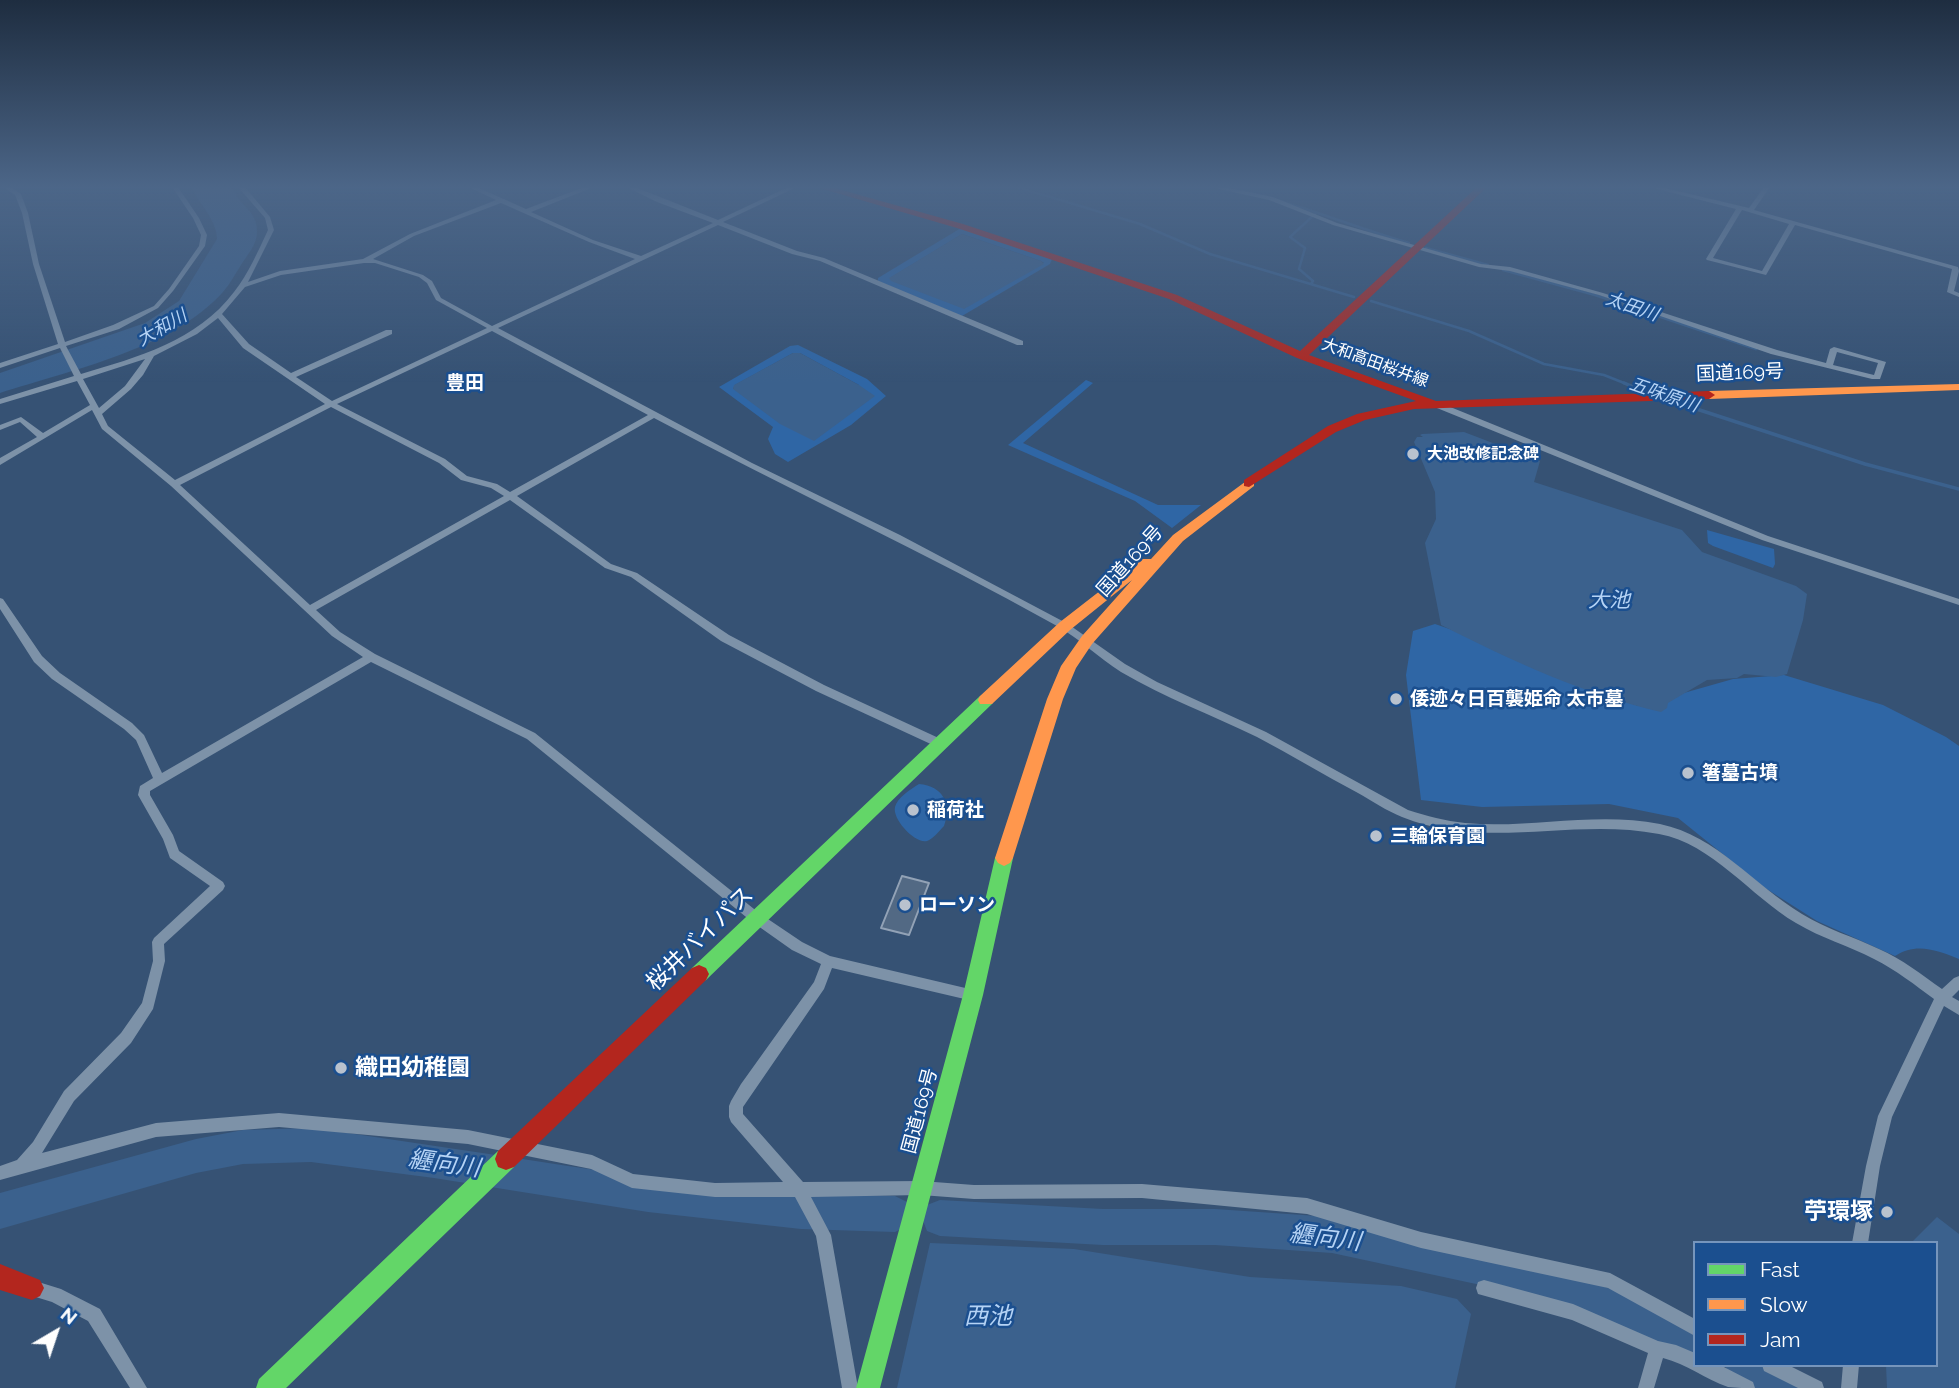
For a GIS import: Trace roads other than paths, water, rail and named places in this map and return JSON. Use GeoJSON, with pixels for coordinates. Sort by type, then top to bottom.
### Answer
{"type":"FeatureCollection","features":[{"type":"Feature","properties":{"kind":"main road"},"geometry":{"type":"LineString","coordinates":[[1037,252],[1173,297],[1301,356]]}},
{"type":"Feature","properties":{"kind":"main road","name":"大和高田桜井線"},"geometry":{"type":"LineString","coordinates":[[1413,252],[1301,356],[1432,402]]}},
{"type":"Feature","properties":{"kind":"main road","name":"国道169号"},"geometry":{"type":"LineString","coordinates":[[868,1388],[973,995],[1007,844],[1055,699],[1069,666],[1087,640],[1178,538],[1257,477],[1312,440],[1362,417],[1432,402],[1959,387]]}},
{"type":"Feature","properties":{"kind":"main road","name":"桜井バイパス"},"geometry":{"type":"LineString","coordinates":[[268,1388],[939,743],[1065,626],[1178,538]]}},
{"type":"Feature","properties":{"kind":"main road"},"geometry":{"type":"LineString","coordinates":[[0,1276],[1,1279],[32,1288]]}},
{"type":"Feature","properties":{"kind":"street"},"geometry":{"type":"LineString","coordinates":[[34,252],[63,347],[75,375],[105,427],[174,484],[336,634],[371,657],[531,736],[755,917],[797,946],[828,961],[973,995]]}},
{"type":"Feature","properties":{"kind":"street"},"geometry":{"type":"LineString","coordinates":[[0,366],[63,347],[141,316],[156,307],[198,252]]}},
{"type":"Feature","properties":{"kind":"street"},"geometry":{"type":"LineString","coordinates":[[0,402],[75,375],[151,355],[183,341],[219,315],[245,285],[248,271],[259,252]]}},
{"type":"Feature","properties":{"kind":"street"},"geometry":{"type":"LineString","coordinates":[[364,261],[384,252]]}},
{"type":"Feature","properties":{"kind":"street"},"geometry":{"type":"LineString","coordinates":[[623,252],[639,258]]}},
{"type":"Feature","properties":{"kind":"street"},"geometry":{"type":"LineString","coordinates":[[174,484],[331,404],[652,252]]}},
{"type":"Feature","properties":{"kind":"street"},"geometry":{"type":"LineString","coordinates":[[790,252],[799,257],[822,259],[1020,344]]}},
{"type":"Feature","properties":{"kind":"street"},"geometry":{"type":"LineString","coordinates":[[1437,252],[1601,294],[1774,352],[1872,377],[1877,376],[1882,362],[1834,349],[1829,366]]}},
{"type":"Feature","properties":{"kind":"street"},"geometry":{"type":"LineString","coordinates":[[1713,252],[1709,259],[1764,274],[1777,252]]}},
{"type":"Feature","properties":{"kind":"street"},"geometry":{"type":"LineString","coordinates":[[1898,252],[1957,268],[1950,292],[1959,295]]}},
{"type":"Feature","properties":{"kind":"street"},"geometry":{"type":"LineString","coordinates":[[245,285],[288,272],[364,261],[376,261],[421,276],[430,282],[438,299],[749,465],[897,537],[1065,626],[1121,667],[1153,685],[1262,735],[1418,819],[1464,827],[1605,822],[1663,829],[1703,847],[1799,919],[1882,957],[1959,1009]]}},
{"type":"Feature","properties":{"kind":"street"},"geometry":{"type":"LineString","coordinates":[[219,315],[246,346],[331,404],[442,461],[464,478],[494,486],[608,566],[634,575],[725,638],[820,688],[939,743]]}},
{"type":"Feature","properties":{"kind":"street"},"geometry":{"type":"LineString","coordinates":[[291,376],[389,332]]}},
{"type":"Feature","properties":{"kind":"street"},"geometry":{"type":"LineString","coordinates":[[0,462],[41,436],[96,410],[129,390],[151,355]]}},
{"type":"Feature","properties":{"kind":"street"},"geometry":{"type":"LineString","coordinates":[[1465,415],[1460,408],[1477,401]]}},
{"type":"Feature","properties":{"kind":"street"},"geometry":{"type":"LineString","coordinates":[[1432,402],[1765,538],[1959,602]]}},
{"type":"Feature","properties":{"kind":"street"},"geometry":{"type":"LineString","coordinates":[[310,609],[654,414]]}},
{"type":"Feature","properties":{"kind":"street"},"geometry":{"type":"LineString","coordinates":[[0,428],[21,419],[41,436]]}},
{"type":"Feature","properties":{"kind":"street"},"geometry":{"type":"LineString","coordinates":[[0,601],[38,659],[56,676],[128,726],[140,738],[159,780]]}},
{"type":"Feature","properties":{"kind":"street"},"geometry":{"type":"LineString","coordinates":[[22,1166],[38,1147],[69,1096],[126,1038],[148,1005],[159,961],[158,942],[219,886],[174,854],[169,838],[144,795],[144,789],[371,657]]}},
{"type":"Feature","properties":{"kind":"street"},"geometry":{"type":"LineString","coordinates":[[828,961],[819,985],[736,1106],[736,1117],[801,1193],[823,1235],[850,1388]]}},
{"type":"Feature","properties":{"kind":"street"},"geometry":{"type":"LineString","coordinates":[[1860,1241],[1872,1166],[1885,1116],[1942,997],[1959,982]]}},
{"type":"Feature","properties":{"kind":"street"},"geometry":{"type":"LineString","coordinates":[[0,1172],[156,1130],[279,1120],[468,1137],[518,1145],[592,1162],[632,1181],[715,1190],[801,1193],[921,1188],[974,1192],[1142,1191],[1307,1206],[1421,1240],[1609,1281],[1693,1327]]}},
{"type":"Feature","properties":{"kind":"street"},"geometry":{"type":"LineString","coordinates":[[32,1288],[55,1295],[94,1315],[139,1388]]}},
{"type":"Feature","properties":{"kind":"street"},"geometry":{"type":"LineString","coordinates":[[1484,1288],[1573,1312],[1657,1349],[1676,1353],[1693,1361]]}},
{"type":"Feature","properties":{"kind":"street"},"geometry":{"type":"LineString","coordinates":[[1646,1388],[1657,1349]]}},
{"type":"Feature","properties":{"kind":"street"},"geometry":{"type":"LineString","coordinates":[[1706,1367],[1747,1388]]}},
{"type":"Feature","properties":{"kind":"street"},"geometry":{"type":"LineString","coordinates":[[1774,1367],[1816,1388]]}},
{"type":"Feature","properties":{"kind":"street"},"geometry":{"type":"LineString","coordinates":[[1849,1388],[1851,1367]]}},
{"type":"Feature","properties":{"kind":"water","name":"大和川"},"geometry":{"type":"Polygon","coordinates":[[[209,252],[250,252],[223,292],[202,312],[177,329],[119,355],[0,393],[0,373],[145,323],[179,301],[209,252]]]}},
{"type":"Feature","properties":{"kind":"water"},"geometry":{"type":"Polygon","coordinates":[[[933,252],[1014,252],[1044,264],[964,309],[889,278],[933,252]]]}},
{"type":"Feature","properties":{"kind":"water"},"geometry":{"type":"Polygon","coordinates":[[[793,353],[800,353],[875,396],[814,441],[780,424],[733,389],[734,385],[793,353]]]}},
{"type":"Feature","properties":{"kind":"water","name":"大池"},"geometry":{"type":"Polygon","coordinates":[[[1464,432],[1540,461],[1534,482],[1682,530],[1702,552],[1796,586],[1807,594],[1803,620],[1787,674],[1776,677],[1744,674],[1737,678],[1707,680],[1668,703],[1667,708],[1661,712],[1604,696],[1548,675],[1441,625],[1425,543],[1436,519],[1435,492],[1414,442],[1417,437],[1423,437],[1420,435],[1422,434],[1464,432]]]}},
{"type":"Feature","properties":{"kind":"water"},"geometry":{"type":"Polygon","coordinates":[[[1937,1217],[1959,1234],[1959,1388],[1887,1388],[1886,1367],[1938,1367],[1938,1241],[1913,1241],[1937,1217]]]}},
{"type":"Feature","properties":{"kind":"water","name":"西池"},"geometry":{"type":"Polygon","coordinates":[[[930,1243],[1074,1249],[1250,1277],[1401,1286],[1457,1299],[1471,1314],[1455,1388],[897,1388],[930,1243]]]}},
{"type":"Feature","properties":{"kind":"waterway"},"geometry":{"type":"LineString","coordinates":[[1205,252],[1354,297]]}},
{"type":"Feature","properties":{"kind":"waterway","name":"五味原川"},"geometry":{"type":"LineString","coordinates":[[1304,252],[1299,269],[1313,281],[1311,284]]}},
{"type":"Feature","properties":{"kind":"waterway","name":"太田川"},"geometry":{"type":"LineString","coordinates":[[1440,252],[1488,265]]}},
{"type":"Feature","properties":{"kind":"waterway","name":"太田川"},"geometry":{"type":"LineString","coordinates":[[1503,270],[1595,295],[1756,349]]}},
{"type":"Feature","properties":{"kind":"waterway","name":"五味原川"},"geometry":{"type":"LineString","coordinates":[[1371,301],[1469,331],[1544,364],[1604,375],[1654,395]]}},
{"type":"Feature","properties":{"kind":"waterway","name":"五味原川"},"geometry":{"type":"LineString","coordinates":[[1666,399],[1865,464],[1959,489]]}},
{"type":"Feature","properties":{"kind":"waterway","name":"纒向川"},"geometry":{"type":"LineString","coordinates":[[0,1211],[196,1156],[243,1147],[311,1145],[434,1161],[648,1195],[801,1211],[895,1214]]}},
{"type":"Feature","properties":{"kind":"waterway","name":"纒向川"},"geometry":{"type":"LineString","coordinates":[[940,1218],[1103,1227],[1215,1227],[1332,1235],[1504,1272],[1614,1309],[1693,1343]]}},
{"type":"Feature","properties":{"kind":"waterway","name":"纒向川"},"geometry":{"type":"LineString","coordinates":[[1748,1367],[1789,1388]]}},
{"type":"Feature","properties":{"kind":"place","name":"大池改修記念碑"},"geometry":{"type":"Point","coordinates":[1413,454]}},
{"type":"Feature","properties":{"kind":"place","name":"倭迹々日百襲姫命 太市墓"},"geometry":{"type":"Point","coordinates":[1396,699]}},
{"type":"Feature","properties":{"kind":"place","name":"箸墓古墳"},"geometry":{"type":"Point","coordinates":[1688,773]}},
{"type":"Feature","properties":{"kind":"place","name":"稲荷社"},"geometry":{"type":"Point","coordinates":[913,810]}},
{"type":"Feature","properties":{"kind":"place","name":"三輪保育園"},"geometry":{"type":"Point","coordinates":[1376,836]}},
{"type":"Feature","properties":{"kind":"place","name":"ローソン"},"geometry":{"type":"Point","coordinates":[905,905]}},
{"type":"Feature","properties":{"kind":"place","name":"織田幼稚園"},"geometry":{"type":"Point","coordinates":[341,1068]}},
{"type":"Feature","properties":{"kind":"place","name":"苧環塚"},"geometry":{"type":"Point","coordinates":[1887,1212]}},
{"type":"Feature","properties":{"kind":"district","name":"豊田"},"geometry":{"type":"Point","coordinates":[465,383]}}]}
